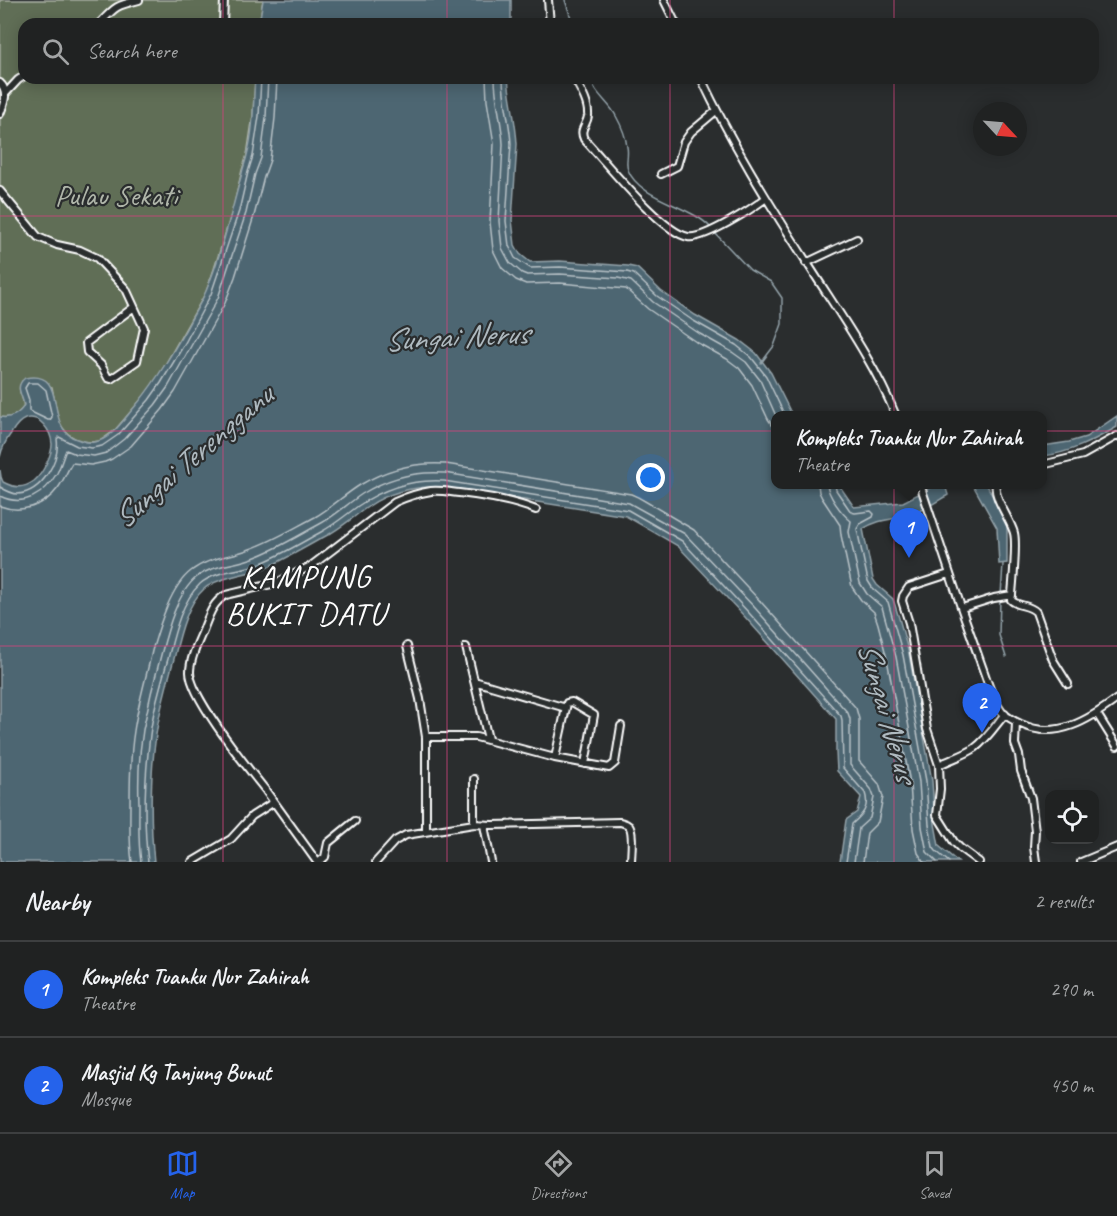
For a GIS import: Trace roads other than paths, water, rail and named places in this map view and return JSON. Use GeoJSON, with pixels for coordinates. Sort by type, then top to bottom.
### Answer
{"type":"FeatureCollection","features":[{"type":"Feature","properties":{"kind":"street"},"geometry":{"type":"LineString","coordinates":[[105,18],[120,4],[139,0]]}},
{"type":"Feature","properties":{"kind":"street"},"geometry":{"type":"LineString","coordinates":[[223,18],[224,0]]}},
{"type":"Feature","properties":{"kind":"street"},"geometry":{"type":"LineString","coordinates":[[548,0],[550,18]]}},
{"type":"Feature","properties":{"kind":"street"},"geometry":{"type":"LineString","coordinates":[[664,0],[673,18]]}},
{"type":"Feature","properties":{"kind":"street"},"geometry":{"type":"LineString","coordinates":[[0,114],[6,93],[18,80]]}},
{"type":"Feature","properties":{"kind":"street"},"geometry":{"type":"LineString","coordinates":[[0,83],[6,93]]}},
{"type":"Feature","properties":{"kind":"street"},"geometry":{"type":"LineString","coordinates":[[577,84],[583,94],[588,117],[582,129],[584,139],[649,210],[671,229],[689,238],[708,232],[751,209],[766,198]]}},
{"type":"Feature","properties":{"kind":"street"},"geometry":{"type":"LineString","coordinates":[[704,84],[742,159],[874,369],[894,411]]}},
{"type":"Feature","properties":{"kind":"street"},"geometry":{"type":"LineString","coordinates":[[661,174],[677,166],[684,142],[716,111]]}},
{"type":"Feature","properties":{"kind":"street"},"geometry":{"type":"LineString","coordinates":[[0,191],[38,237],[57,246],[80,250],[98,258],[126,289],[144,328],[136,361],[111,379],[108,378],[101,365],[87,352],[86,343],[134,307]]}},
{"type":"Feature","properties":{"kind":"street"},"geometry":{"type":"LineString","coordinates":[[806,263],[857,239]]}},
{"type":"Feature","properties":{"kind":"street"},"geometry":{"type":"LineString","coordinates":[[1047,464],[1083,455],[1117,436]]}},
{"type":"Feature","properties":{"kind":"street"},"geometry":{"type":"LineString","coordinates":[[921,489],[991,692],[1001,710],[1016,722],[1036,729],[1062,729],[1097,714],[1117,699]]}},
{"type":"Feature","properties":{"kind":"street"},"geometry":{"type":"LineString","coordinates":[[994,489],[1015,536],[1009,595],[1013,602],[1030,607],[1036,612],[1053,660],[1068,684]]}},
{"type":"Feature","properties":{"kind":"street"},"geometry":{"type":"LineString","coordinates":[[317,861],[214,722],[192,683],[189,673],[191,662],[214,605],[226,595],[276,583],[311,566],[395,502],[407,497],[441,491],[505,500],[536,510]]}},
{"type":"Feature","properties":{"kind":"street"},"geometry":{"type":"LineString","coordinates":[[949,574],[909,587],[902,601],[909,623],[927,729],[939,765],[938,818],[954,842],[979,862]]}},
{"type":"Feature","properties":{"kind":"street"},"geometry":{"type":"LineString","coordinates":[[962,608],[1009,595]]}},
{"type":"Feature","properties":{"kind":"street"},"geometry":{"type":"LineString","coordinates":[[407,646],[420,699],[426,737],[426,831]]}},
{"type":"Feature","properties":{"kind":"street"},"geometry":{"type":"LineString","coordinates":[[466,647],[488,739]]}},
{"type":"Feature","properties":{"kind":"street"},"geometry":{"type":"LineString","coordinates":[[474,681],[566,708]]}},
{"type":"Feature","properties":{"kind":"street"},"geometry":{"type":"LineString","coordinates":[[555,758],[567,704],[572,702],[594,716],[585,764]]}},
{"type":"Feature","properties":{"kind":"street"},"geometry":{"type":"LineString","coordinates":[[939,765],[978,746],[1005,714]]}},
{"type":"Feature","properties":{"kind":"street"},"geometry":{"type":"LineString","coordinates":[[1097,714],[1117,746]]}},
{"type":"Feature","properties":{"kind":"street"},"geometry":{"type":"LineString","coordinates":[[1016,722],[1014,744],[1031,798],[1035,831],[1035,862]]}},
{"type":"Feature","properties":{"kind":"street"},"geometry":{"type":"LineString","coordinates":[[426,737],[465,736],[488,739],[555,758],[609,768],[615,763],[621,726]]}},
{"type":"Feature","properties":{"kind":"street"},"geometry":{"type":"LineString","coordinates":[[474,779],[474,824]]}},
{"type":"Feature","properties":{"kind":"street"},"geometry":{"type":"LineString","coordinates":[[192,862],[238,833],[248,820],[274,802]]}},
{"type":"Feature","properties":{"kind":"street"},"geometry":{"type":"LineString","coordinates":[[307,862],[317,861],[326,855],[328,843],[355,821]]}},
{"type":"Feature","properties":{"kind":"street"},"geometry":{"type":"LineString","coordinates":[[376,862],[395,841],[426,831],[474,824],[620,822],[630,826],[632,833],[631,862]]}},
{"type":"Feature","properties":{"kind":"street"},"geometry":{"type":"LineString","coordinates":[[484,825],[491,862]]}},
{"type":"Feature","properties":{"kind":"street"},"geometry":{"type":"LineString","coordinates":[[1081,862],[1117,847]]}},
{"type":"Feature","properties":{"kind":"water"},"geometry":{"type":"Polygon","coordinates":[[[263,0],[511,0],[511,18],[260,18],[263,0]]]}},
{"type":"Feature","properties":{"kind":"water"},"geometry":{"type":"Polygon","coordinates":[[[255,84],[509,84],[517,144],[512,220],[515,245],[520,254],[530,262],[560,261],[637,268],[661,291],[756,353],[771,373],[790,411],[771,411],[771,489],[842,489],[854,507],[903,502],[928,489],[946,489],[948,495],[926,508],[913,514],[875,523],[863,529],[873,579],[893,599],[909,654],[932,781],[939,846],[958,862],[840,862],[846,820],[857,812],[861,797],[837,771],[836,719],[678,546],[626,516],[433,487],[404,491],[377,501],[330,534],[282,560],[268,567],[217,581],[198,595],[182,629],[156,735],[151,798],[154,862],[0,862],[0,470],[3,482],[7,484],[18,487],[30,484],[43,470],[52,444],[47,429],[40,421],[25,419],[10,435],[0,457],[0,417],[11,416],[20,411],[24,405],[20,384],[25,378],[38,377],[47,381],[52,389],[59,420],[64,430],[72,437],[85,442],[100,441],[124,420],[148,391],[206,291],[226,232],[252,127],[255,84]]]}},
{"type":"Feature","properties":{"kind":"water"},"geometry":{"type":"Polygon","coordinates":[[[1117,416],[1117,427],[1081,446],[1047,455],[1047,445],[1086,437],[1117,416]]]}},
{"type":"Feature","properties":{"kind":"water"},"geometry":{"type":"Polygon","coordinates":[[[975,489],[989,489],[1007,526],[1007,563],[999,564],[997,528],[975,489]]]}},
{"type":"Feature","properties":{"kind":"waterway"},"geometry":{"type":"LineString","coordinates":[[565,0],[571,18]]}},
{"type":"Feature","properties":{"kind":"waterway"},"geometry":{"type":"LineString","coordinates":[[593,84],[613,111],[621,127],[626,139],[627,168],[634,180],[654,195],[691,213],[711,228]]}},
{"type":"Feature","properties":{"kind":"waterway"},"geometry":{"type":"LineString","coordinates":[[714,232],[750,270],[771,282],[782,298],[782,324],[774,346],[761,363]]}},
{"type":"Feature","properties":{"kind":"waterway"},"geometry":{"type":"LineString","coordinates":[[1001,595],[1003,564]]}},
{"type":"Feature","properties":{"kind":"waterway"},"geometry":{"type":"LineString","coordinates":[[1000,599],[999,635],[1006,657]]}},
{"type":"Feature","properties":{"kind":"place","name":"Kompleks Tuanku Nur Zahirah"},"geometry":{"type":"Point","coordinates":[909,558]}},
{"type":"Feature","properties":{"kind":"place","name":"Masjid Kg Tanjung Bunut"},"geometry":{"type":"Point","coordinates":[982,733]}},
{"type":"Feature","properties":{"kind":"district","name":"KAMPUNG BUKIT DATU"},"geometry":{"type":"Point","coordinates":[306,594]}},
{"type":"Feature","properties":{"kind":"park label","name":"Pulau Sekati"},"geometry":{"type":"Point","coordinates":[116,195]}},
{"type":"Feature","properties":{"kind":"water label","name":"Sungai Nerus"},"geometry":{"type":"Point","coordinates":[456,336]}},
{"type":"Feature","properties":{"kind":"water label","name":"Sungai Terengganu"},"geometry":{"type":"Point","coordinates":[192,456]}},
{"type":"Feature","properties":{"kind":"water label","name":"Sungai Nerus"},"geometry":{"type":"Point","coordinates":[888,711]}}]}
